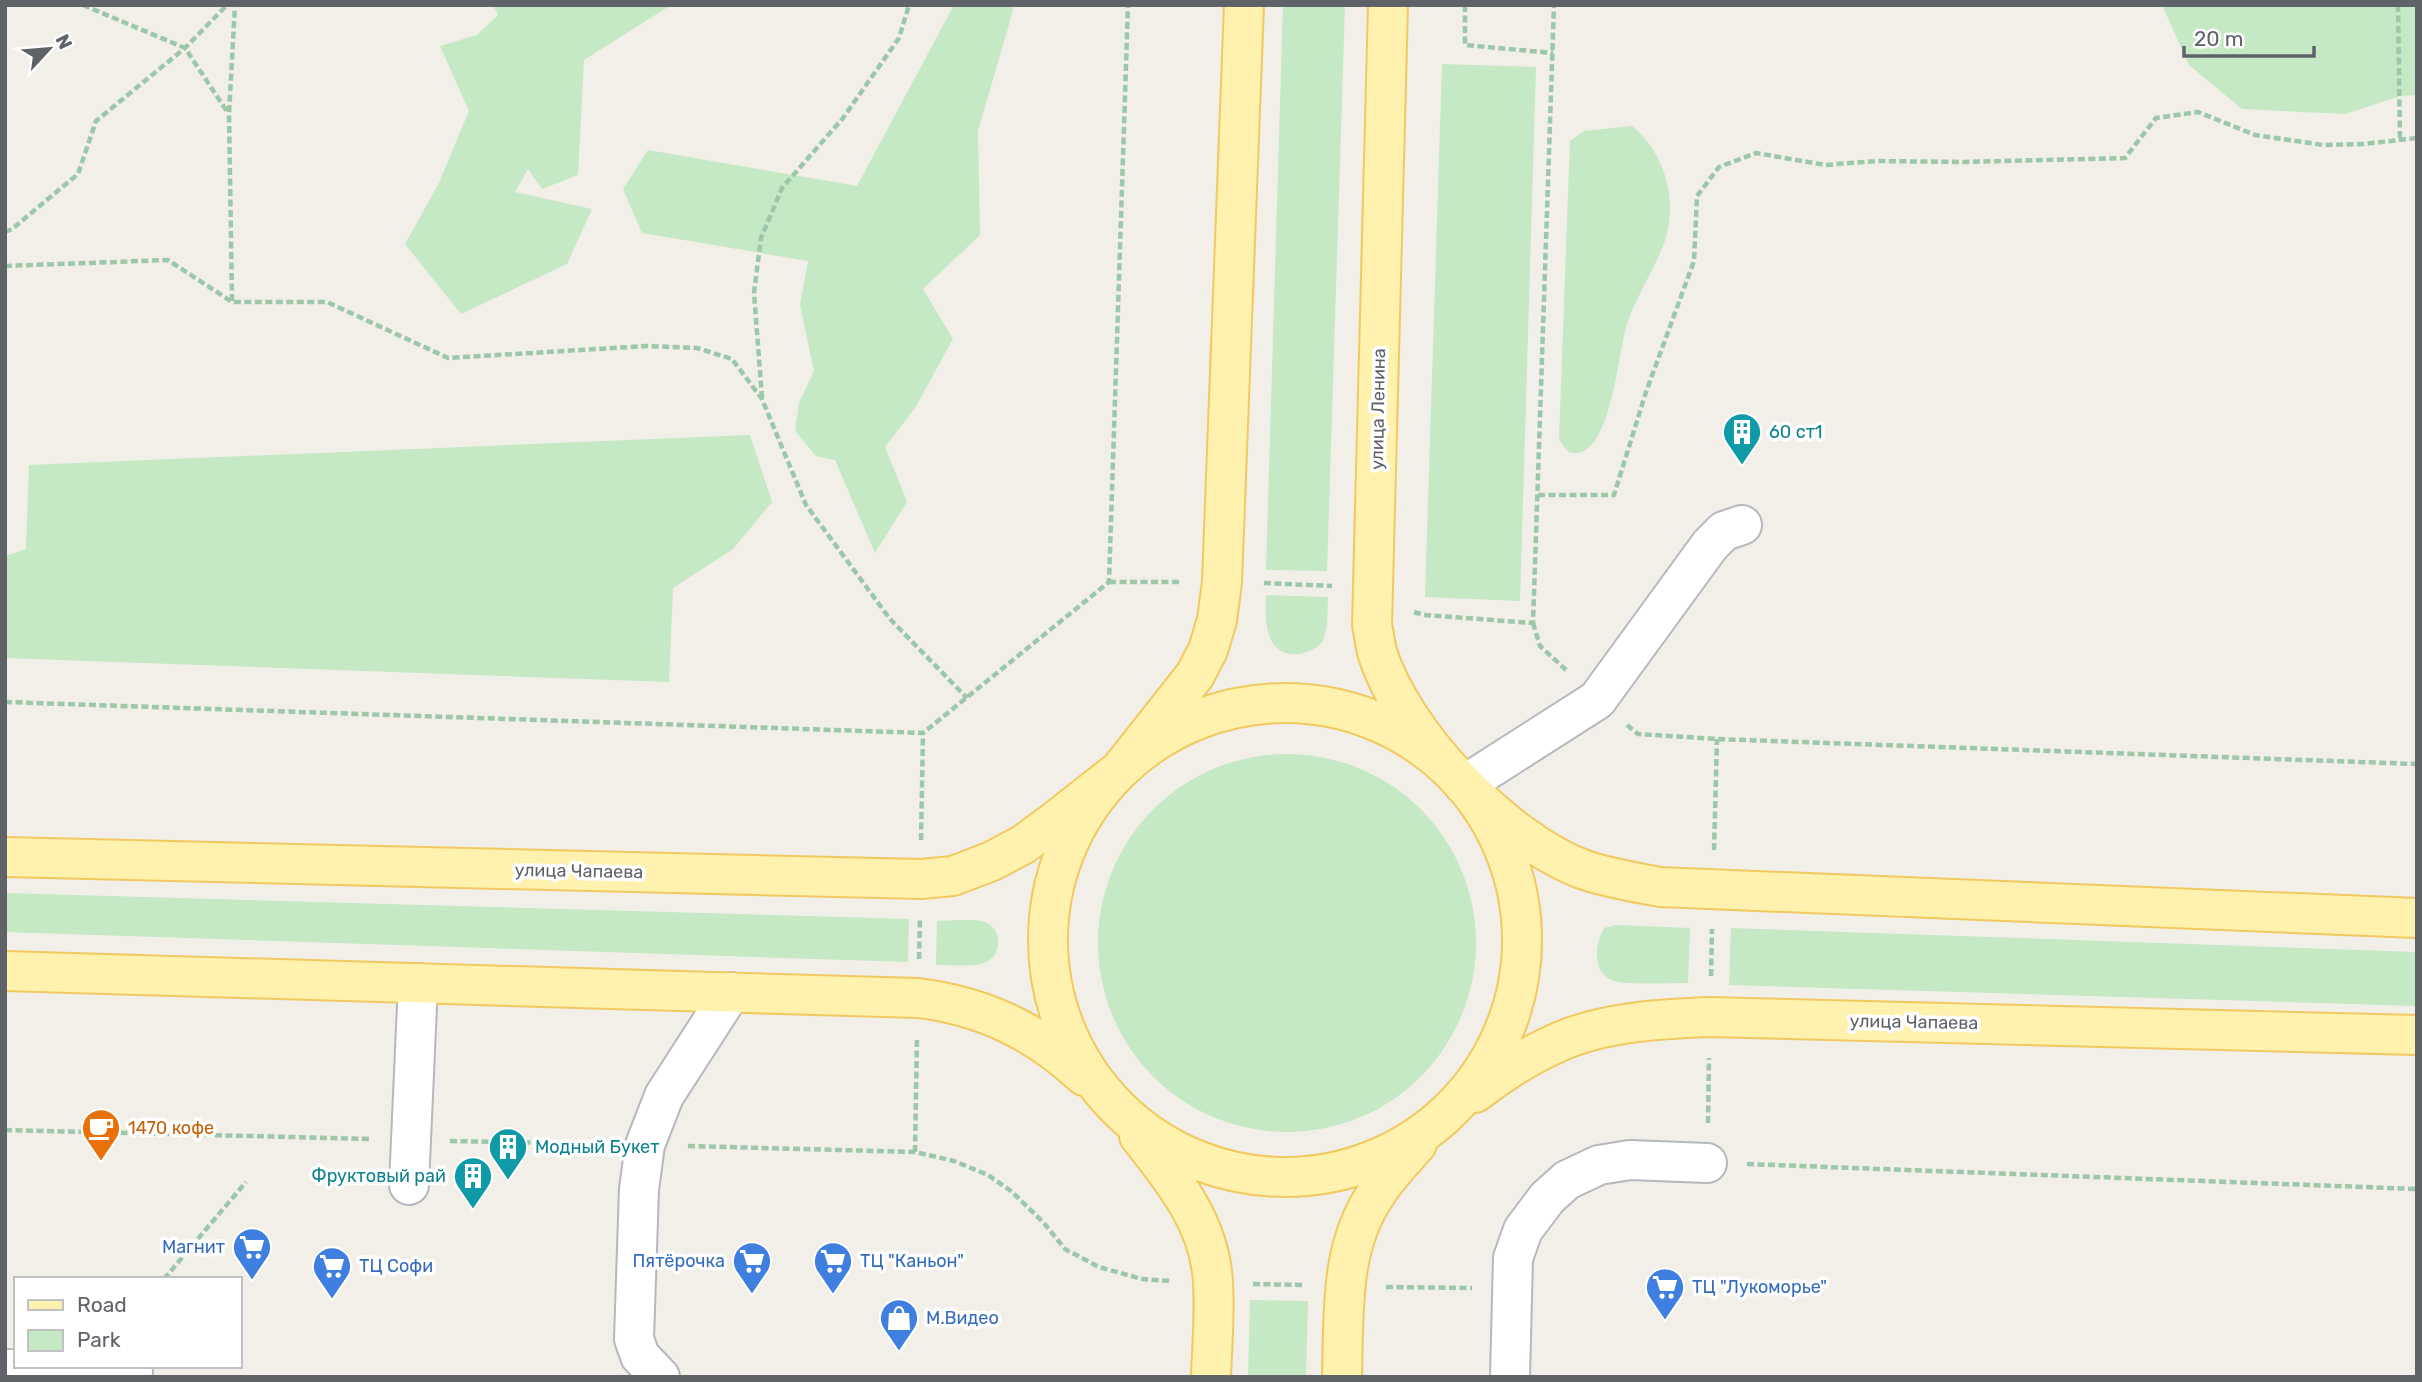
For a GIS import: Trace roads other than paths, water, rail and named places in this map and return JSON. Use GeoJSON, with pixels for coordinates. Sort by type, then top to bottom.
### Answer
{"type":"FeatureCollection","features":[{"type":"Feature","properties":{"kind":"main road"},"geometry":{"type":"LineString","coordinates":[[1211,1377],[1213,1284],[1210,1256],[1199,1222],[1183,1192],[1083,1064],[1063,1023],[1051,979],[1048,933],[1054,888],[1068,844],[1090,804],[1195,675],[1217,620],[1222,582],[1244,5]]}},
{"type":"Feature","properties":{"kind":"main road","name":"улица Ленина"},"geometry":{"type":"LineString","coordinates":[[1388,5],[1372,625],[1377,651],[1403,706],[1464,785]]}},
{"type":"Feature","properties":{"kind":"main road"},"geometry":{"type":"LineString","coordinates":[[1120,770],[1156,740],[1197,719],[1242,706],[1288,702],[1335,707],[1379,722],[1420,744],[1514,830],[1560,859],[1583,869],[1660,887],[2417,918]]}},
{"type":"Feature","properties":{"kind":"main road","name":"улица Чапаева"},"geometry":{"type":"LineString","coordinates":[[5,857],[921,879],[953,876],[992,861],[1055,821],[1120,770]]}},
{"type":"Feature","properties":{"kind":"main road"},"geometry":{"type":"LineString","coordinates":[[1342,1377],[1347,1264],[1357,1233],[1375,1195],[1466,1094],[1489,1062],[1506,1026],[1518,988],[1523,948],[1520,909],[1512,870],[1497,833],[1480,804],[1464,785]]}},
{"type":"Feature","properties":{"kind":"main road"},"geometry":{"type":"LineString","coordinates":[[5,971],[918,998],[952,1002],[1015,1026],[1053,1050],[1141,1128],[1174,1149],[1211,1165],[1250,1175],[1290,1177],[1330,1173],[1369,1162],[1404,1145],[1438,1122]]}},
{"type":"Feature","properties":{"kind":"main road","name":"улица Чапаева"},"geometry":{"type":"LineString","coordinates":[[1438,1122],[1499,1075],[1560,1041],[1594,1030],[1674,1018],[2417,1035]]}},
{"type":"Feature","properties":{"kind":"lane"},"geometry":{"type":"LineString","coordinates":[[1464,785],[1597,700],[1710,545],[1724,531],[1742,524]]}},
{"type":"Feature","properties":{"kind":"lane"},"geometry":{"type":"LineString","coordinates":[[409,1185],[418,983]]}},
{"type":"Feature","properties":{"kind":"lane"},"geometry":{"type":"LineString","coordinates":[[660,1377],[640,1356],[634,1339],[639,1189],[645,1145],[664,1096],[731,992]]}},
{"type":"Feature","properties":{"kind":"lane"},"geometry":{"type":"LineString","coordinates":[[1510,1377],[1513,1258],[1523,1230],[1547,1198],[1567,1180],[1599,1165],[1630,1160],[1707,1163]]}},
{"type":"Feature","properties":{"kind":"lane"},"geometry":{"type":"LineString","coordinates":[[5,1369],[133,1372]]}},
{"type":"Feature","properties":{"kind":"place","name":"60 ст1"},"geometry":{"type":"Point","coordinates":[1742,466]}},
{"type":"Feature","properties":{"kind":"place","name":"1470 кофе"},"geometry":{"type":"Point","coordinates":[101,1162]}},
{"type":"Feature","properties":{"kind":"place","name":"Модный Букет"},"geometry":{"type":"Point","coordinates":[508,1181]}},
{"type":"Feature","properties":{"kind":"place","name":"Фруктовый рай"},"geometry":{"type":"Point","coordinates":[473,1210]}},
{"type":"Feature","properties":{"kind":"place","name":"Магнит"},"geometry":{"type":"Point","coordinates":[252,1281]}},
{"type":"Feature","properties":{"kind":"place","name":"Пятёрочка"},"geometry":{"type":"Point","coordinates":[752,1295]}},
{"type":"Feature","properties":{"kind":"place","name":"ТЦ \"Каньон\""},"geometry":{"type":"Point","coordinates":[833,1295]}},
{"type":"Feature","properties":{"kind":"place","name":"ТЦ Софи"},"geometry":{"type":"Point","coordinates":[332,1300]}},
{"type":"Feature","properties":{"kind":"place","name":"ТЦ \"Лукоморье\""},"geometry":{"type":"Point","coordinates":[1665,1321]}},
{"type":"Feature","properties":{"kind":"place","name":"М.Видео"},"geometry":{"type":"Point","coordinates":[899,1352]}}]}
